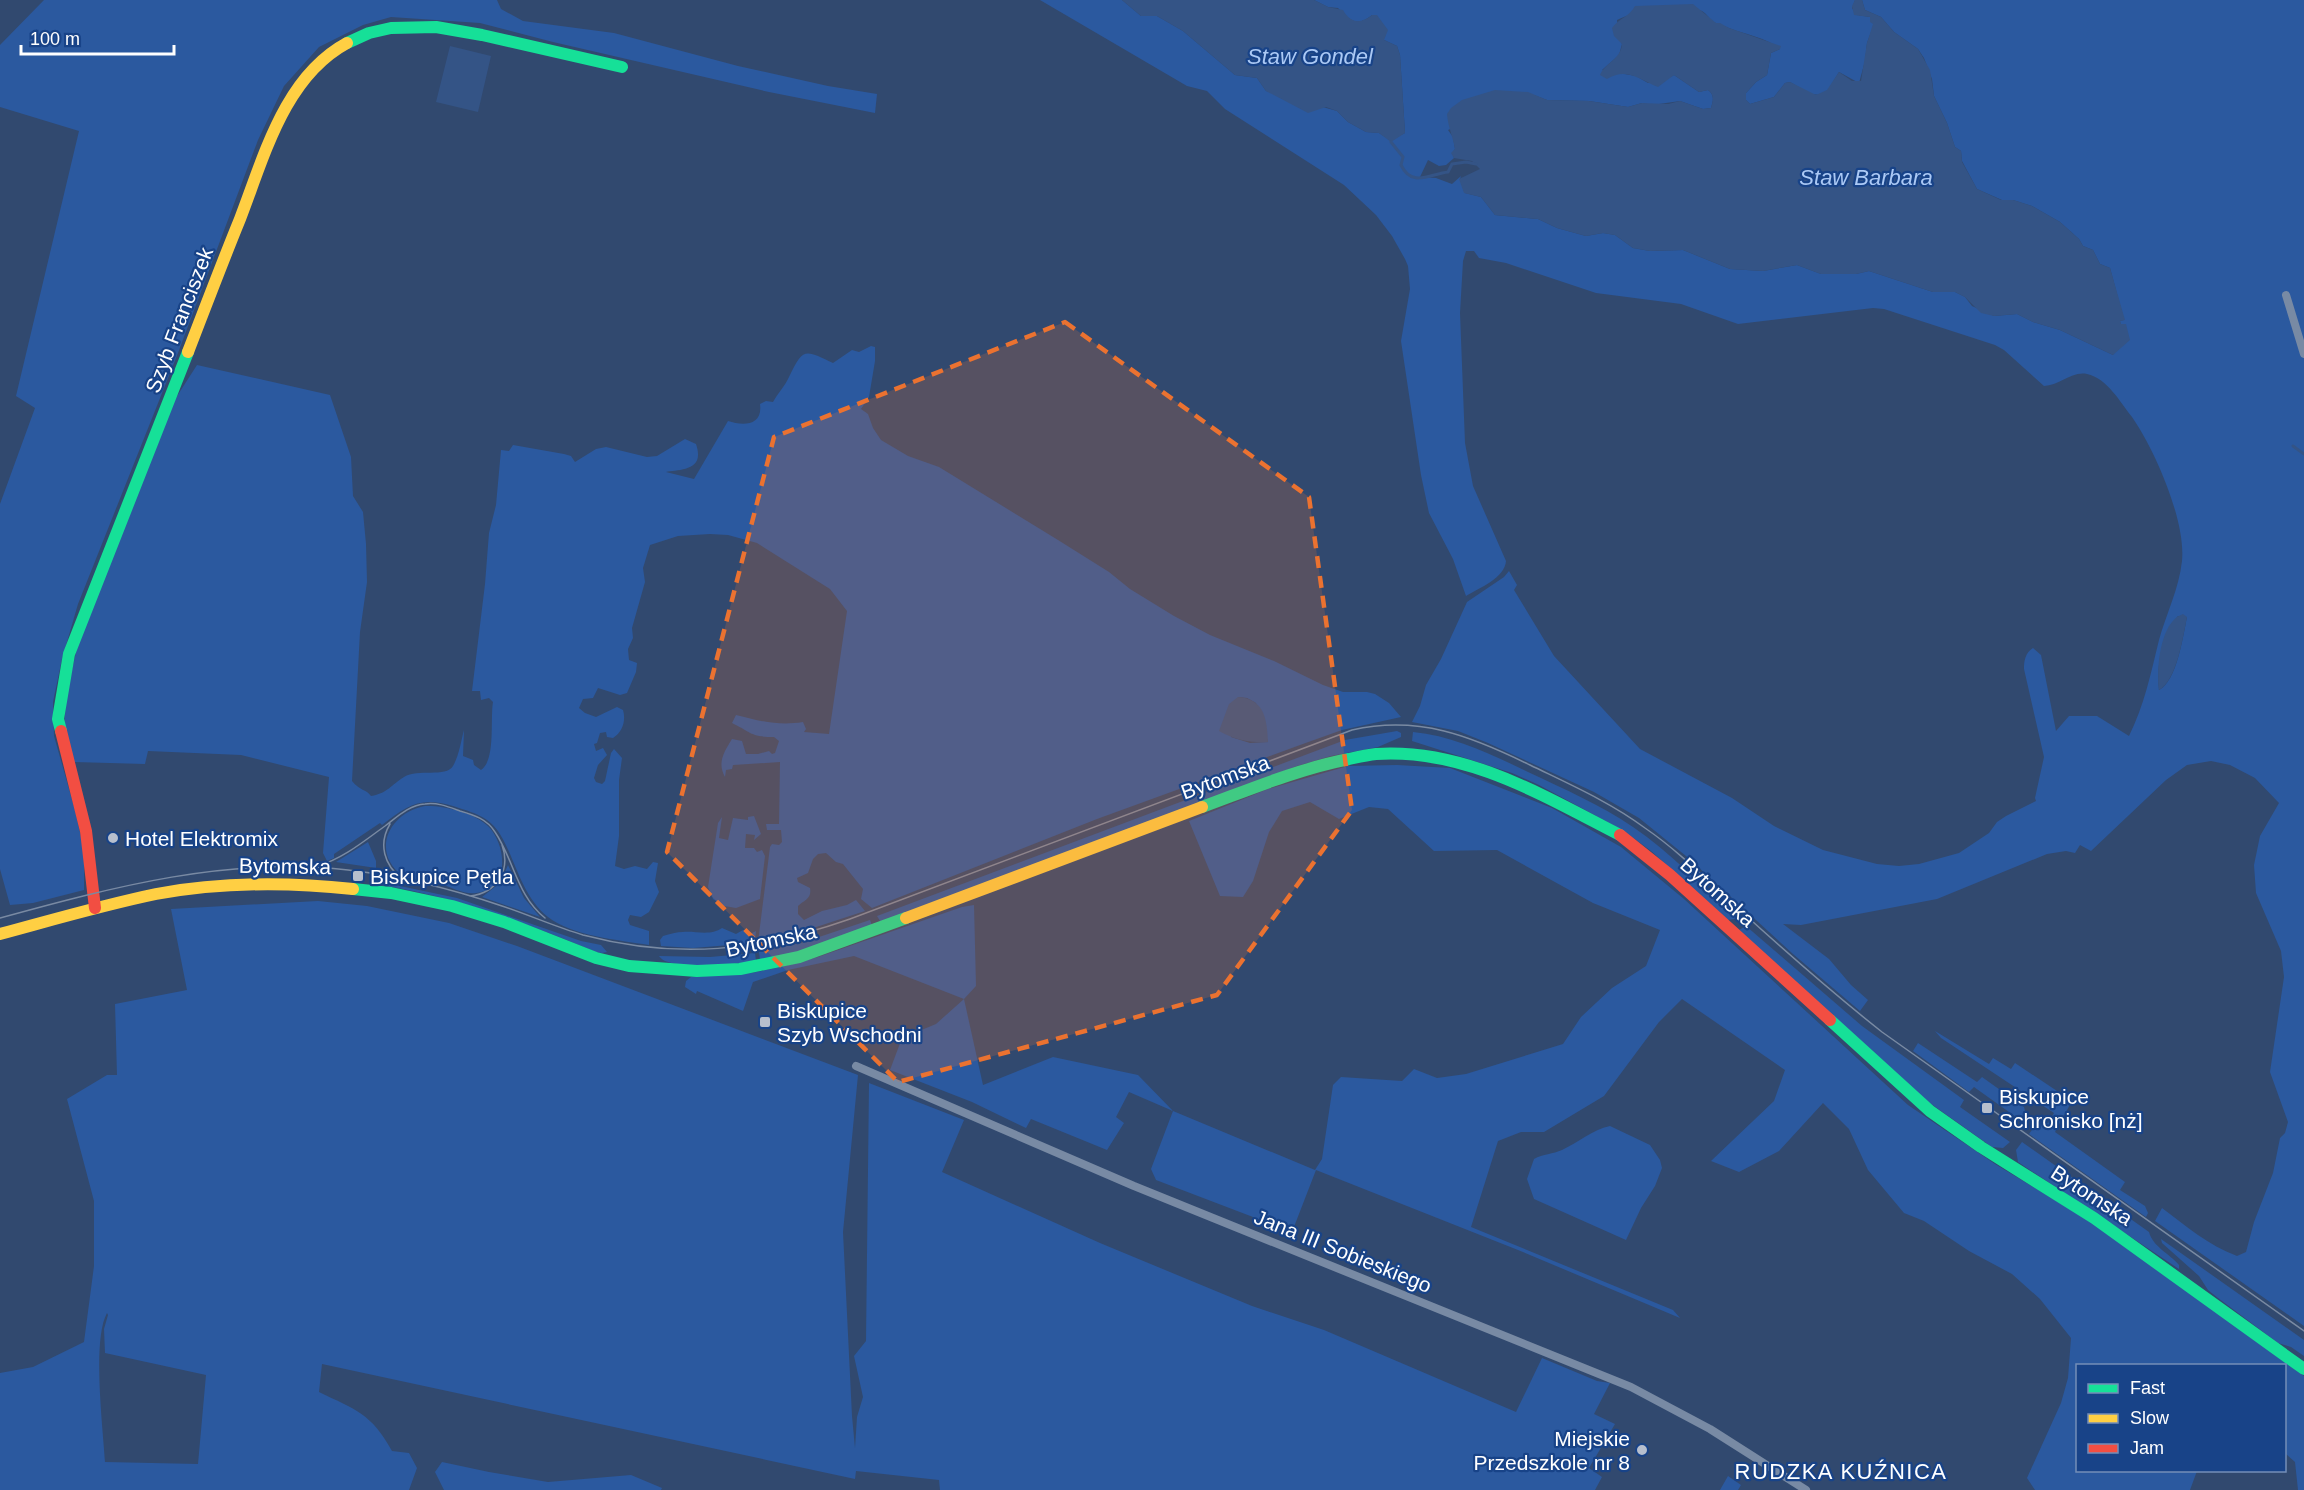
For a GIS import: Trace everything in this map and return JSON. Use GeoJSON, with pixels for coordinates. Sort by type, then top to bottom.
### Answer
{"type":"FeatureCollection","features":[{"type":"Feature","properties":{"kind":"street","name":"Szyb Franciszek"},"geometry":{"type":"LineString","coordinates":[[95,908],[86,831],[58,719],[69,654],[270,142],[287,105],[308,74],[327,54],[369,33],[401,26],[422,25],[465,31],[622,67]]}},
{"type":"Feature","properties":{"kind":"street"},"geometry":{"type":"LineString","coordinates":[[2286,295],[2304,354]]}},
{"type":"Feature","properties":{"kind":"street","name":"Bytomska"},"geometry":{"type":"LineString","coordinates":[[0,934],[95,908],[203,887],[277,884],[341,886],[405,895],[452,906],[504,922],[596,958],[628,966],[687,971],[740,969],[789,960],[840,944],[1314,766],[1376,754],[1445,759],[1476,767],[1518,783],[1587,816],[1628,841],[1662,868],[1930,1111],[1981,1147],[2094,1218],[2304,1369]]}},
{"type":"Feature","properties":{"kind":"street","name":"Jana III Sobieskiego"},"geometry":{"type":"LineString","coordinates":[[856,1066],[1143,1189],[1631,1387],[1710,1429],[1806,1490]]}},
{"type":"Feature","properties":{"kind":"highlighted area"},"geometry":{"type":"Polygon","coordinates":[[[1065,322],[1309,497],[1352,810],[1217,995],[898,1082],[667,852],[774,437],[1065,322]]]}},
{"type":"Feature","properties":{"kind":"shaded area"},"geometry":{"type":"Polygon","coordinates":[[[44,0],[497,0],[501,9],[523,21],[614,33],[738,66],[828,86],[877,94],[875,113],[769,92],[480,23],[391,17],[363,25],[319,47],[284,86],[258,140],[178,353],[78,604],[62,659],[53,702],[54,736],[84,850],[84,890],[33,903],[10,905],[0,869],[0,504],[35,408],[16,396],[79,131],[0,107],[0,45],[44,0]]]}},
{"type":"Feature","properties":{"kind":"shaded area"},"geometry":{"type":"Polygon","coordinates":[[[1040,0],[1122,0],[1141,16],[1157,16],[1183,31],[1235,75],[1257,78],[1266,91],[1337,111],[1348,122],[1366,132],[1379,133],[1387,138],[1405,133],[1400,55],[1397,46],[1384,40],[1372,15],[1357,22],[1338,8],[1328,7],[1314,0],[1855,0],[1852,8],[1857,15],[1870,17],[1874,24],[1867,43],[1859,83],[1839,72],[1828,90],[1820,95],[1811,94],[1790,82],[1785,83],[1774,97],[1750,104],[1746,100],[1746,93],[1756,82],[1767,75],[1771,53],[1780,49],[1762,39],[1714,22],[1702,11],[1680,6],[1648,9],[1617,20],[1619,39],[1622,44],[1619,55],[1602,70],[1636,76],[1648,83],[1665,80],[1674,75],[1699,92],[1708,90],[1713,98],[1711,108],[1703,109],[1680,101],[1652,105],[1642,103],[1628,107],[1589,101],[1547,100],[1534,95],[1448,130],[1453,137],[1454,158],[1446,165],[1439,166],[1428,160],[1420,177],[1436,178],[1452,184],[1461,176],[1465,193],[1481,197],[1495,215],[1538,219],[1557,228],[1586,236],[1603,233],[1615,235],[1633,248],[1650,251],[1683,250],[1730,269],[1763,271],[1797,265],[1821,274],[1856,274],[1869,271],[1933,292],[1955,292],[1965,297],[1972,306],[1994,316],[2017,314],[2033,322],[2060,330],[2113,355],[2120,321],[2124,320],[2110,268],[2100,264],[2093,250],[2083,246],[2079,239],[2060,222],[2032,206],[2013,200],[2002,200],[1977,189],[1962,161],[1961,151],[1955,147],[1934,96],[1932,79],[1924,58],[1918,49],[1894,32],[1881,17],[1865,10],[1862,0],[2304,0],[2304,1326],[2155,1221],[2162,1208],[2216,1246],[2237,1256],[2246,1252],[2254,1222],[2273,1173],[2280,1138],[2285,1133],[2288,1122],[2270,1072],[2284,977],[2281,951],[2256,893],[2254,865],[2260,836],[2279,803],[2255,778],[2230,765],[2211,761],[2187,765],[2166,780],[2091,851],[2080,845],[2075,853],[2066,851],[2047,854],[1937,899],[1801,925],[1783,924],[1829,959],[1851,985],[1868,1000],[1860,1011],[1793,954],[1686,856],[1639,818],[1594,792],[1488,743],[1458,731],[1412,722],[1420,706],[1426,685],[1441,659],[1467,602],[1504,577],[1509,571],[1517,585],[1514,590],[1554,656],[1640,749],[1732,798],[1774,826],[1823,850],[1877,864],[1899,866],[1919,864],[1959,853],[1989,833],[1997,822],[2036,801],[2044,757],[2024,669],[2024,663],[2030,650],[2033,648],[2041,655],[2056,731],[2069,716],[2097,716],[2129,736],[2143,701],[2159,640],[2178,582],[2182,545],[2174,507],[2159,467],[2141,431],[2107,385],[2094,376],[2081,374],[2044,386],[2004,350],[1995,345],[1884,309],[1873,308],[1738,324],[1681,304],[1596,293],[1506,263],[1479,258],[1474,251],[1466,251],[1463,261],[1460,313],[1465,443],[1473,486],[1506,561],[1501,573],[1466,596],[1453,559],[1429,513],[1421,475],[1401,341],[1410,289],[1408,266],[1405,259],[1392,236],[1376,215],[1344,185],[1225,109],[1207,91],[1187,86],[1040,0]],[[2178,616],[2164,642],[2159,661],[2159,690],[2165,685],[2175,668],[2187,617],[2178,616]]]}},
{"type":"Feature","properties":{"kind":"shaded area"},"geometry":{"type":"Polygon","coordinates":[[[871,346],[875,347],[869,397],[861,409],[868,414],[881,440],[908,456],[939,467],[1109,572],[1130,589],[1174,616],[1210,635],[1274,661],[1323,685],[1343,692],[1375,694],[1389,703],[1401,717],[1342,730],[1300,745],[1097,819],[872,908],[861,899],[863,889],[843,864],[836,862],[826,853],[818,854],[813,859],[808,873],[797,878],[798,882],[810,888],[809,897],[798,906],[798,914],[804,920],[822,911],[847,905],[856,900],[865,911],[798,933],[758,942],[770,847],[772,844],[779,845],[782,842],[781,830],[767,830],[766,824],[779,824],[780,762],[733,765],[732,769],[726,770],[725,777],[722,758],[732,739],[742,741],[746,754],[769,751],[772,754],[775,753],[779,741],[774,737],[755,735],[732,723],[736,715],[777,723],[803,722],[806,729],[804,732],[829,734],[847,611],[830,589],[757,543],[728,535],[710,534],[678,536],[650,545],[643,568],[645,582],[632,628],[633,638],[628,649],[629,660],[637,663],[636,672],[627,693],[620,695],[598,688],[593,698],[583,699],[579,708],[596,717],[617,707],[623,710],[624,722],[619,732],[613,738],[607,737],[606,732],[600,733],[597,743],[594,744],[596,751],[603,748],[607,755],[598,765],[594,778],[596,782],[602,784],[605,781],[611,753],[614,749],[622,758],[619,780],[619,836],[615,866],[624,869],[635,866],[647,869],[653,862],[658,863],[655,881],[659,892],[649,912],[641,917],[630,915],[628,920],[630,925],[649,931],[649,945],[583,933],[548,917],[528,893],[496,828],[479,815],[453,806],[432,802],[415,804],[399,812],[382,825],[380,823],[327,861],[323,853],[329,777],[241,755],[148,751],[145,764],[74,762],[64,732],[66,697],[80,634],[170,407],[197,365],[330,395],[351,457],[353,496],[363,512],[367,582],[360,632],[352,781],[371,796],[385,791],[410,774],[449,770],[457,758],[464,730],[463,756],[473,760],[474,765],[481,770],[489,758],[493,702],[489,698],[481,700],[480,691],[472,691],[489,533],[496,505],[501,450],[509,451],[513,445],[564,454],[571,456],[575,462],[596,449],[606,447],[647,457],[657,456],[685,439],[696,444],[698,453],[695,464],[686,469],[666,472],[694,479],[728,421],[746,424],[755,420],[760,411],[760,404],[766,401],[773,402],[801,356],[816,355],[833,363],[852,350],[859,352],[871,346]],[[1238,697],[1231,737],[1250,743],[1268,742],[1256,703],[1247,698],[1238,697]]]}},
{"type":"Feature","properties":{"kind":"shaded area"},"geometry":{"type":"Polygon","coordinates":[[[1397,731],[1401,733],[1401,737],[1378,747],[1331,756],[1297,766],[882,924],[877,916],[1345,740],[1397,731]]]}},
{"type":"Feature","properties":{"kind":"shaded area"},"geometry":{"type":"Polygon","coordinates":[[[1413,732],[1443,737],[1486,752],[1608,812],[1633,827],[1660,848],[1736,917],[1735,919],[1728,920],[1651,851],[1624,831],[1512,773],[1412,741],[1413,732]]]}},
{"type":"Feature","properties":{"kind":"shaded area"},"geometry":{"type":"Polygon","coordinates":[[[1397,765],[1450,768],[1552,808],[1621,847],[1684,899],[1908,1105],[1995,1164],[2101,1228],[2304,1376],[2304,1490],[2298,1490],[2295,1462],[2286,1454],[2286,1364],[2076,1364],[2076,1472],[2197,1472],[2190,1490],[2035,1490],[2027,1478],[2061,1403],[2068,1378],[2071,1338],[2040,1299],[2012,1274],[1969,1251],[1924,1221],[1904,1213],[1868,1170],[1849,1129],[1823,1103],[1779,1151],[1739,1172],[1711,1161],[1774,1101],[1785,1070],[1682,999],[1659,1022],[1604,1096],[1544,1132],[1521,1132],[1498,1141],[1471,1227],[1673,1310],[1680,1318],[1518,1250],[1316,1170],[1292,1232],[1156,1180],[1151,1169],[1173,1111],[1315,1170],[1322,1159],[1333,1085],[1341,1077],[1402,1081],[1414,1069],[1437,1078],[1466,1074],[1563,1044],[1581,1017],[1612,988],[1646,966],[1660,930],[1593,903],[1497,850],[1434,851],[1388,809],[1369,807],[1339,819],[1310,802],[1282,811],[1269,832],[1253,881],[1243,897],[1220,896],[1189,821],[1268,789],[1348,766],[1397,765]]]}},
{"type":"Feature","properties":{"kind":"shaded area"},"geometry":{"type":"Polygon","coordinates":[[[425,806],[459,811],[476,818],[489,827],[495,835],[502,856],[500,876],[495,884],[487,890],[467,893],[440,884],[404,877],[394,867],[388,857],[386,846],[393,825],[412,810],[425,806]]]}},
{"type":"Feature","properties":{"kind":"shaded area"},"geometry":{"type":"Polygon","coordinates":[[[754,816],[761,834],[754,840],[755,835],[746,834],[745,848],[754,848],[757,852],[762,850],[765,856],[760,899],[736,908],[724,906],[713,899],[708,887],[718,823],[722,817],[719,838],[728,840],[733,818],[748,820],[748,817],[754,816]]]}},
{"type":"Feature","properties":{"kind":"shaded area"},"geometry":{"type":"Polygon","coordinates":[[[368,842],[376,861],[376,868],[336,862],[368,842]]]}},
{"type":"Feature","properties":{"kind":"shaded area"},"geometry":{"type":"Polygon","coordinates":[[[508,865],[524,898],[540,917],[482,897],[500,883],[508,865]]]}},
{"type":"Feature","properties":{"kind":"shaded area"},"geometry":{"type":"Polygon","coordinates":[[[381,882],[457,898],[581,941],[601,945],[607,952],[596,952],[490,912],[436,896],[381,885],[381,882]]]}},
{"type":"Feature","properties":{"kind":"shaded area"},"geometry":{"type":"Polygon","coordinates":[[[318,901],[367,906],[449,923],[517,946],[858,1075],[843,1232],[855,1448],[857,1417],[863,1397],[854,1356],[866,1341],[869,1083],[964,1120],[942,1172],[1100,1243],[1252,1306],[1324,1330],[1516,1412],[1542,1358],[1597,1381],[1610,1383],[1594,1414],[1615,1424],[1589,1468],[1602,1477],[1595,1490],[940,1490],[939,1480],[856,1471],[855,1479],[322,1364],[319,1392],[369,1420],[392,1451],[409,1453],[417,1468],[409,1490],[0,1490],[0,1373],[33,1367],[84,1342],[94,1266],[94,1201],[67,1099],[107,1075],[117,1075],[115,1004],[187,990],[171,909],[318,901]],[[107,1313],[103,1326],[99,1363],[105,1462],[198,1464],[206,1375],[105,1353],[104,1329],[107,1313]]]}},
{"type":"Feature","properties":{"kind":"shaded area"},"geometry":{"type":"Polygon","coordinates":[[[974,905],[976,986],[964,999],[854,956],[788,970],[753,982],[743,1011],[697,991],[696,994],[685,987],[686,981],[691,977],[751,973],[781,967],[974,905]]]}},
{"type":"Feature","properties":{"kind":"shaded area"},"geometry":{"type":"Polygon","coordinates":[[[870,920],[872,925],[830,941],[789,954],[760,960],[759,952],[801,943],[870,920]]]}},
{"type":"Feature","properties":{"kind":"shaded area"},"geometry":{"type":"Polygon","coordinates":[[[1746,926],[1862,1026],[1964,1100],[1960,1107],[2010,1142],[2003,1148],[1992,1147],[1927,1101],[1739,930],[1746,926]]]}},
{"type":"Feature","properties":{"kind":"shaded area"},"geometry":{"type":"Polygon","coordinates":[[[722,928],[736,934],[743,930],[750,934],[756,931],[755,943],[693,948],[661,946],[660,940],[663,936],[681,932],[708,933],[722,928]]]}},
{"type":"Feature","properties":{"kind":"shaded area"},"geometry":{"type":"Polygon","coordinates":[[[755,953],[756,961],[704,966],[676,964],[665,961],[659,956],[710,957],[755,953]]]}},
{"type":"Feature","properties":{"kind":"shaded area"},"geometry":{"type":"Polygon","coordinates":[[[964,999],[983,1085],[1053,1057],[1138,1075],[1173,1111],[1129,1092],[1116,1117],[1124,1123],[1107,1150],[1031,1119],[1026,1128],[972,1102],[890,1070],[902,1038],[936,1024],[964,999]]]}},
{"type":"Feature","properties":{"kind":"shaded area"},"geometry":{"type":"Polygon","coordinates":[[[1935,1031],[1989,1064],[1993,1058],[2011,1069],[2015,1063],[2072,1101],[2055,1132],[2125,1182],[2120,1190],[2145,1206],[2148,1213],[2146,1217],[2029,1134],[2039,1120],[2048,1123],[2054,1113],[1941,1038],[1935,1031]]]}},
{"type":"Feature","properties":{"kind":"shaded area"},"geometry":{"type":"Polygon","coordinates":[[[1918,1043],[1977,1082],[1982,1077],[2024,1107],[2026,1115],[2023,1122],[1974,1087],[1969,1092],[1913,1051],[1918,1043]]]}},
{"type":"Feature","properties":{"kind":"shaded area"},"geometry":{"type":"Polygon","coordinates":[[[1610,1126],[1650,1145],[1660,1160],[1662,1168],[1626,1240],[1534,1199],[1527,1179],[1534,1159],[1562,1150],[1591,1133],[1610,1126]]]}},
{"type":"Feature","properties":{"kind":"shaded area"},"geometry":{"type":"Polygon","coordinates":[[[2022,1142],[2149,1232],[2158,1246],[2179,1265],[2179,1269],[2018,1162],[2016,1150],[2022,1142]]]}},
{"type":"Feature","properties":{"kind":"shaded area"},"geometry":{"type":"Polygon","coordinates":[[[2161,1239],[2304,1340],[2304,1356],[2291,1347],[2278,1343],[2208,1290],[2199,1276],[2162,1243],[2161,1239]]]}},
{"type":"Feature","properties":{"kind":"shaded area"},"geometry":{"type":"Polygon","coordinates":[[[442,1462],[548,1482],[631,1475],[662,1488],[661,1490],[444,1490],[435,1472],[442,1462]]]}},
{"type":"Feature","properties":{"kind":"shaded area"},"geometry":{"type":"Polygon","coordinates":[[[1728,1476],[1741,1485],[1738,1490],[1720,1490],[1728,1476]]]}},
{"type":"Feature","properties":{"kind":"water","name":"Staw Gondel"},"geometry":{"type":"Polygon","coordinates":[[[1122,0],[1314,0],[1328,7],[1343,10],[1349,18],[1356,21],[1377,15],[1388,30],[1384,40],[1397,46],[1400,55],[1405,133],[1391,142],[1379,133],[1366,132],[1348,122],[1337,111],[1326,107],[1308,113],[1266,91],[1257,78],[1235,75],[1183,31],[1157,16],[1141,16],[1122,0]]]}},
{"type":"Feature","properties":{"kind":"water","name":"Staw Barbara"},"geometry":{"type":"Polygon","coordinates":[[[1855,0],[1862,0],[1865,10],[1881,17],[1894,32],[1918,49],[1930,70],[1934,96],[1955,147],[1961,151],[1962,162],[1977,189],[2001,200],[2013,200],[2032,206],[2060,222],[2079,239],[2083,246],[2093,250],[2100,264],[2110,268],[2125,320],[2120,321],[2121,324],[2126,324],[2130,340],[2113,355],[2060,330],[2033,322],[2017,314],[1994,316],[1981,313],[1965,297],[1955,292],[1933,292],[1869,271],[1856,274],[1821,274],[1797,265],[1763,271],[1730,269],[1683,250],[1650,251],[1633,248],[1615,235],[1603,233],[1586,236],[1557,228],[1538,219],[1495,215],[1481,197],[1464,193],[1459,179],[1480,169],[1472,161],[1454,158],[1451,153],[1455,149],[1447,114],[1462,100],[1495,90],[1528,92],[1547,100],[1589,101],[1628,107],[1642,103],[1668,104],[1680,101],[1703,109],[1711,108],[1713,98],[1708,90],[1699,92],[1674,75],[1658,87],[1626,74],[1607,79],[1600,75],[1621,49],[1622,44],[1614,36],[1612,28],[1635,6],[1693,4],[1716,23],[1781,46],[1780,49],[1771,53],[1767,75],[1756,82],[1746,93],[1746,100],[1750,104],[1774,97],[1785,83],[1790,82],[1816,95],[1827,90],[1839,72],[1852,81],[1861,81],[1867,43],[1873,24],[1870,22],[1870,17],[1854,15],[1852,6],[1855,0]]]}},
{"type":"Feature","properties":{"kind":"water"},"geometry":{"type":"Polygon","coordinates":[[[450,46],[491,56],[478,112],[436,102],[450,46]]]}},
{"type":"Feature","properties":{"kind":"water"},"geometry":{"type":"Polygon","coordinates":[[[2183,614],[2187,617],[2175,668],[2165,685],[2159,690],[2158,671],[2161,647],[2169,626],[2175,618],[2183,614]]]}},
{"type":"Feature","properties":{"kind":"water"},"geometry":{"type":"Polygon","coordinates":[[[1238,697],[1254,702],[1263,712],[1268,742],[1243,740],[1219,731],[1229,704],[1238,697]]]}},
{"type":"Feature","properties":{"kind":"waterway"},"geometry":{"type":"LineString","coordinates":[[1391,142],[1403,157],[1401,165],[1405,172],[1416,178],[1448,172],[1452,164],[1466,162],[1476,164]]}},
{"type":"Feature","properties":{"kind":"waterway"},"geometry":{"type":"LineString","coordinates":[[2293,446],[2304,454]]}},
{"type":"Feature","properties":{"kind":"tram line"},"geometry":{"type":"LineString","coordinates":[[0,918],[85,895],[172,877],[259,867],[304,867],[348,870],[426,884],[483,900],[583,935],[618,943],[652,948],[685,949],[751,945],[783,939],[850,919],[1352,730],[1376,726],[1422,727],[1444,731],[1487,745],[1589,794],[1632,819],[1683,857],[1793,958],[1882,1032],[2304,1331]]}},
{"type":"Feature","properties":{"kind":"tram line"},"geometry":{"type":"LineString","coordinates":[[318,866],[353,849],[408,809],[425,804],[443,805],[475,816],[492,828],[522,889],[545,918]]}},
{"type":"Feature","properties":{"kind":"tram line"},"geometry":{"type":"LineString","coordinates":[[390,824],[384,839],[385,854],[391,867],[402,879]]}},
{"type":"Feature","properties":{"kind":"tram line"},"geometry":{"type":"LineString","coordinates":[[470,896],[488,890],[499,879],[505,863],[502,845]]}},
{"type":"Feature","properties":{"kind":"traffic: fast"},"geometry":{"type":"LineString","coordinates":[[347,43],[369,33],[391,28],[436,27],[482,35],[622,67]]}},
{"type":"Feature","properties":{"kind":"traffic: fast"},"geometry":{"type":"LineString","coordinates":[[61,731],[58,719],[69,654],[188,352]]}},
{"type":"Feature","properties":{"kind":"traffic: fast"},"geometry":{"type":"LineString","coordinates":[[1202,807],[1275,780],[1330,763],[1376,754],[1409,754],[1441,759],[1503,778],[1620,835]]}},
{"type":"Feature","properties":{"kind":"traffic: fast"},"geometry":{"type":"LineString","coordinates":[[353,889],[391,893],[452,906],[504,922],[596,958],[629,966],[697,971],[740,969],[799,957],[906,918]]}},
{"type":"Feature","properties":{"kind":"traffic: fast"},"geometry":{"type":"LineString","coordinates":[[1830,1020],[1930,1111],[1981,1147],[2094,1218],[2304,1369]]}},
{"type":"Feature","properties":{"kind":"traffic: slow"},"geometry":{"type":"LineString","coordinates":[[188,352],[279,120],[307,76],[325,58],[347,43]]}},
{"type":"Feature","properties":{"kind":"traffic: slow"},"geometry":{"type":"LineString","coordinates":[[906,918],[1202,807]]}},
{"type":"Feature","properties":{"kind":"traffic: slow"},"geometry":{"type":"LineString","coordinates":[[0,934],[117,903],[180,890],[254,884],[353,889]]}},
{"type":"Feature","properties":{"kind":"traffic: jam"},"geometry":{"type":"LineString","coordinates":[[61,731],[86,831],[95,908]]}},
{"type":"Feature","properties":{"kind":"traffic: jam"},"geometry":{"type":"LineString","coordinates":[[1620,835],[1670,875],[1830,1020]]}},
{"type":"Feature","properties":{"kind":"place","name":"Hotel Elektromix"},"geometry":{"type":"Point","coordinates":[113,838]}},
{"type":"Feature","properties":{"kind":"place","name":"Biskupice Pętla"},"geometry":{"type":"Point","coordinates":[358,876]}},
{"type":"Feature","properties":{"kind":"place","name":"Biskupice Szyb Wschodni"},"geometry":{"type":"Point","coordinates":[765,1022]}},
{"type":"Feature","properties":{"kind":"place","name":"Biskupice Schronisko [nż]"},"geometry":{"type":"Point","coordinates":[1987,1108]}},
{"type":"Feature","properties":{"kind":"place","name":"Miejskie Przedszkole nr 8"},"geometry":{"type":"Point","coordinates":[1642,1450]}},
{"type":"Feature","properties":{"kind":"district","name":"RUDZKA KUŹNICA"},"geometry":{"type":"Point","coordinates":[1841,1471]}}]}
